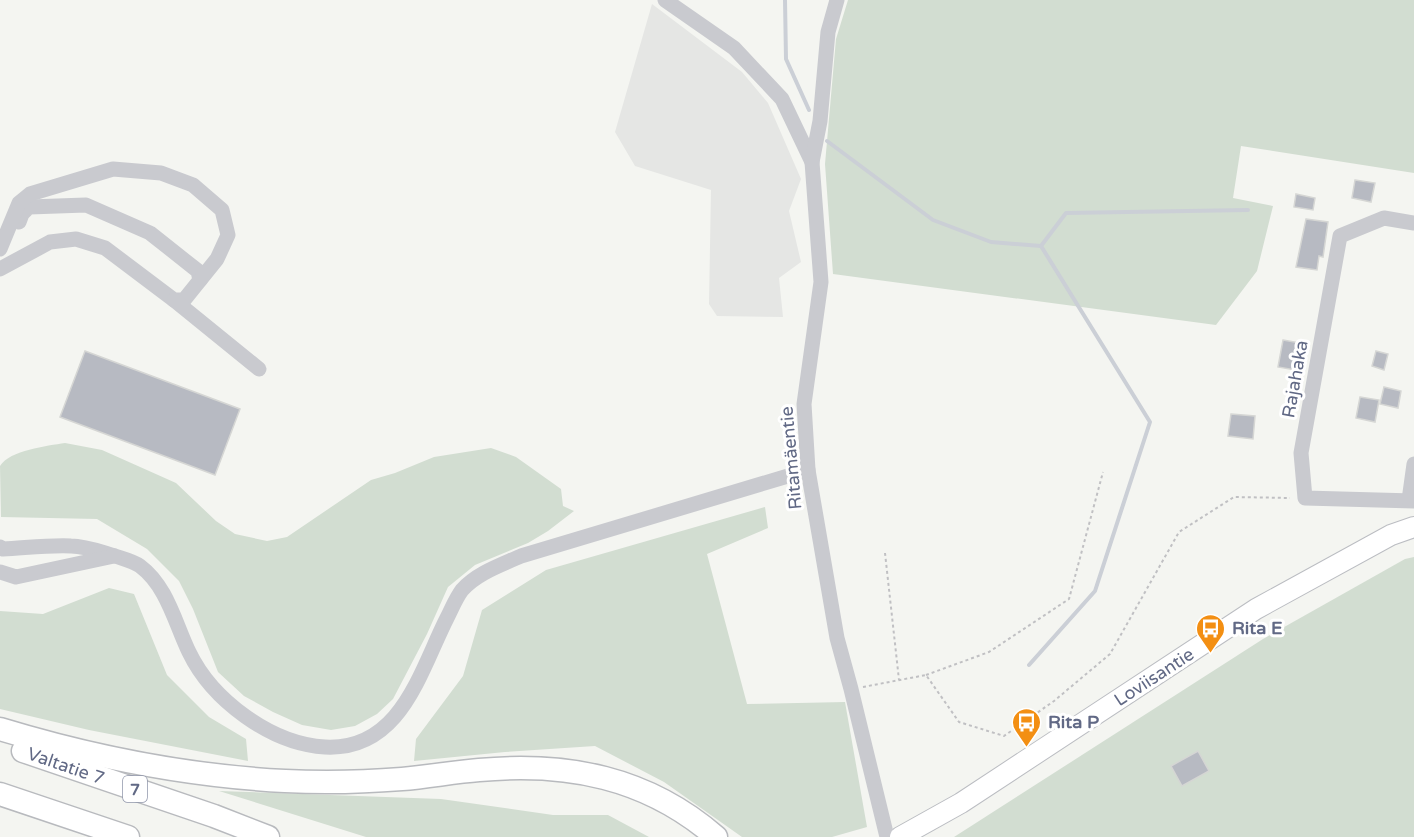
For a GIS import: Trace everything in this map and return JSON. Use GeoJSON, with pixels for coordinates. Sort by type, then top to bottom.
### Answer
{"type":"FeatureCollection","features":[{"type":"Feature","properties":{"kind":"highway"},"geometry":{"type":"LineString","coordinates":[[0,729],[55,746],[152,765],[225,776],[285,781],[402,779],[515,768],[588,773],[642,791],[689,815],[716,837]]}},
{"type":"Feature","properties":{"kind":"highway","name":"Valtatie 7"},"geometry":{"type":"LineString","coordinates":[[0,744],[214,816],[268,837]]}},
{"type":"Feature","properties":{"kind":"highway"},"geometry":{"type":"LineString","coordinates":[[0,794],[128,837]]}},
{"type":"Feature","properties":{"kind":"main road","name":"Loviisantie"},"geometry":{"type":"LineString","coordinates":[[900,837],[961,803],[1256,609],[1391,535],[1414,527]]}},
{"type":"Feature","properties":{"kind":"street"},"geometry":{"type":"LineString","coordinates":[[665,0],[734,48],[782,99],[812,162]]}},
{"type":"Feature","properties":{"kind":"street","name":"Ritamäentie"},"geometry":{"type":"LineString","coordinates":[[837,0],[828,32],[820,121],[812,162],[821,282],[804,404],[808,470],[837,638],[887,837]]}},
{"type":"Feature","properties":{"kind":"street"},"geometry":{"type":"LineString","coordinates":[[0,249],[19,203],[30,194],[112,170],[161,173],[193,185],[222,210],[228,235],[218,259],[179,300]]}},
{"type":"Feature","properties":{"kind":"street"},"geometry":{"type":"LineString","coordinates":[[2,267],[22,214],[29,207],[86,205],[150,233],[198,271],[200,280]]}},
{"type":"Feature","properties":{"kind":"street","name":"Rajahaka"},"geometry":{"type":"LineString","coordinates":[[1305,498],[1301,453],[1340,236],[1384,218],[1414,223]]}},
{"type":"Feature","properties":{"kind":"street"},"geometry":{"type":"LineString","coordinates":[[2,267],[50,242],[76,239],[105,248],[179,300],[258,369]]}},
{"type":"Feature","properties":{"kind":"street"},"geometry":{"type":"LineString","coordinates":[[1305,498],[1411,500],[1414,464]]}},
{"type":"Feature","properties":{"kind":"street"},"geometry":{"type":"LineString","coordinates":[[0,547],[3,549],[72,546],[109,554],[139,565],[161,589],[196,665],[206,680],[228,702],[259,724],[297,741],[312,746],[342,746],[370,737],[400,711],[416,687],[437,637],[461,591],[472,580],[521,556],[808,470]]}},
{"type":"Feature","properties":{"kind":"street"},"geometry":{"type":"LineString","coordinates":[[0,542],[67,538],[98,544],[109,554]]}},
{"type":"Feature","properties":{"kind":"street"},"geometry":{"type":"LineString","coordinates":[[0,571],[16,577],[109,554]]}},
{"type":"Feature","properties":{"kind":"path"},"geometry":{"type":"LineString","coordinates":[[851,689],[926,675],[988,652],[1069,599],[1103,472]]}},
{"type":"Feature","properties":{"kind":"path"},"geometry":{"type":"LineString","coordinates":[[926,675],[959,722],[1004,736],[1054,701],[1110,654],[1179,532],[1234,497],[1305,498]]}},
{"type":"Feature","properties":{"kind":"path"},"geometry":{"type":"LineString","coordinates":[[885,553],[899,680]]}},
{"type":"Feature","properties":{"kind":"shaded area"},"geometry":{"type":"Polygon","coordinates":[[[848,0],[1414,0],[1414,173],[1241,146],[1233,198],[1273,206],[1257,271],[1216,325],[833,274],[825,164],[836,39],[848,0]]]}},
{"type":"Feature","properties":{"kind":"shaded area"},"geometry":{"type":"Polygon","coordinates":[[[652,4],[742,72],[768,103],[801,179],[789,211],[801,262],[779,278],[783,317],[717,316],[709,304],[711,190],[635,166],[615,132],[652,4]]]}},
{"type":"Feature","properties":{"kind":"shaded area"},"geometry":{"type":"Polygon","coordinates":[[[65,443],[102,450],[176,483],[216,521],[235,534],[267,541],[287,537],[371,480],[434,457],[491,448],[516,457],[561,489],[563,506],[574,511],[528,543],[475,565],[448,587],[427,634],[393,699],[377,714],[355,726],[331,730],[302,725],[273,712],[244,696],[218,672],[193,609],[179,581],[147,549],[97,519],[1,517],[0,466],[20,452],[65,443]]]}},
{"type":"Feature","properties":{"kind":"shaded area"},"geometry":{"type":"Polygon","coordinates":[[[765,507],[768,528],[707,554],[747,704],[845,702],[867,827],[832,837],[742,837],[664,782],[595,746],[414,761],[416,739],[463,676],[482,610],[546,570],[765,507]]]}},
{"type":"Feature","properties":{"kind":"shaded area"},"geometry":{"type":"Polygon","coordinates":[[[1414,557],[1414,837],[954,837],[1263,639],[1405,559],[1414,557]]]}},
{"type":"Feature","properties":{"kind":"shaded area"},"geometry":{"type":"Polygon","coordinates":[[[109,588],[134,594],[167,675],[209,717],[246,739],[248,761],[89,730],[0,709],[0,611],[43,614],[109,588]]]}},
{"type":"Feature","properties":{"kind":"shaded area"},"geometry":{"type":"Polygon","coordinates":[[[219,791],[441,799],[553,815],[608,815],[649,837],[366,837],[219,791]]]}},
{"type":"Feature","properties":{"kind":"building"},"geometry":{"type":"Polygon","coordinates":[[[1355,180],[1375,183],[1371,202],[1352,198],[1355,180]]]}},
{"type":"Feature","properties":{"kind":"building"},"geometry":{"type":"Polygon","coordinates":[[[1296,194],[1315,198],[1313,210],[1294,207],[1296,194]]]}},
{"type":"Feature","properties":{"kind":"building"},"geometry":{"type":"Polygon","coordinates":[[[1306,219],[1328,222],[1323,257],[1319,256],[1317,270],[1296,267],[1306,219]]]}},
{"type":"Feature","properties":{"kind":"building"},"geometry":{"type":"Polygon","coordinates":[[[1283,340],[1306,344],[1301,371],[1278,367],[1283,340]]]}},
{"type":"Feature","properties":{"kind":"building"},"geometry":{"type":"Polygon","coordinates":[[[85,351],[240,409],[215,475],[60,417],[85,351]]]}},
{"type":"Feature","properties":{"kind":"building"},"geometry":{"type":"Polygon","coordinates":[[[1376,351],[1388,354],[1384,370],[1372,366],[1376,351]]]}},
{"type":"Feature","properties":{"kind":"building"},"geometry":{"type":"Polygon","coordinates":[[[1384,387],[1401,391],[1398,408],[1380,404],[1384,387]]]}},
{"type":"Feature","properties":{"kind":"building"},"geometry":{"type":"Polygon","coordinates":[[[1360,397],[1379,400],[1375,422],[1356,418],[1360,397]]]}},
{"type":"Feature","properties":{"kind":"building"},"geometry":{"type":"Polygon","coordinates":[[[1231,414],[1255,416],[1253,439],[1228,436],[1231,414]]]}},
{"type":"Feature","properties":{"kind":"building"},"geometry":{"type":"Polygon","coordinates":[[[1198,751],[1209,771],[1182,786],[1171,766],[1198,751]]]}},
{"type":"Feature","properties":{"kind":"waterway"},"geometry":{"type":"LineString","coordinates":[[785,0],[786,59],[809,110]]}},
{"type":"Feature","properties":{"kind":"waterway"},"geometry":{"type":"LineString","coordinates":[[827,141],[933,220],[991,242],[1041,246],[1066,213],[1248,210]]}},
{"type":"Feature","properties":{"kind":"waterway"},"geometry":{"type":"LineString","coordinates":[[1029,665],[1095,591],[1150,422],[1041,246]]}},
{"type":"Feature","properties":{"kind":"place","name":"Rita E"},"geometry":{"type":"Point","coordinates":[1211,654]}},
{"type":"Feature","properties":{"kind":"place","name":"Rita P"},"geometry":{"type":"Point","coordinates":[1027,748]}}]}
